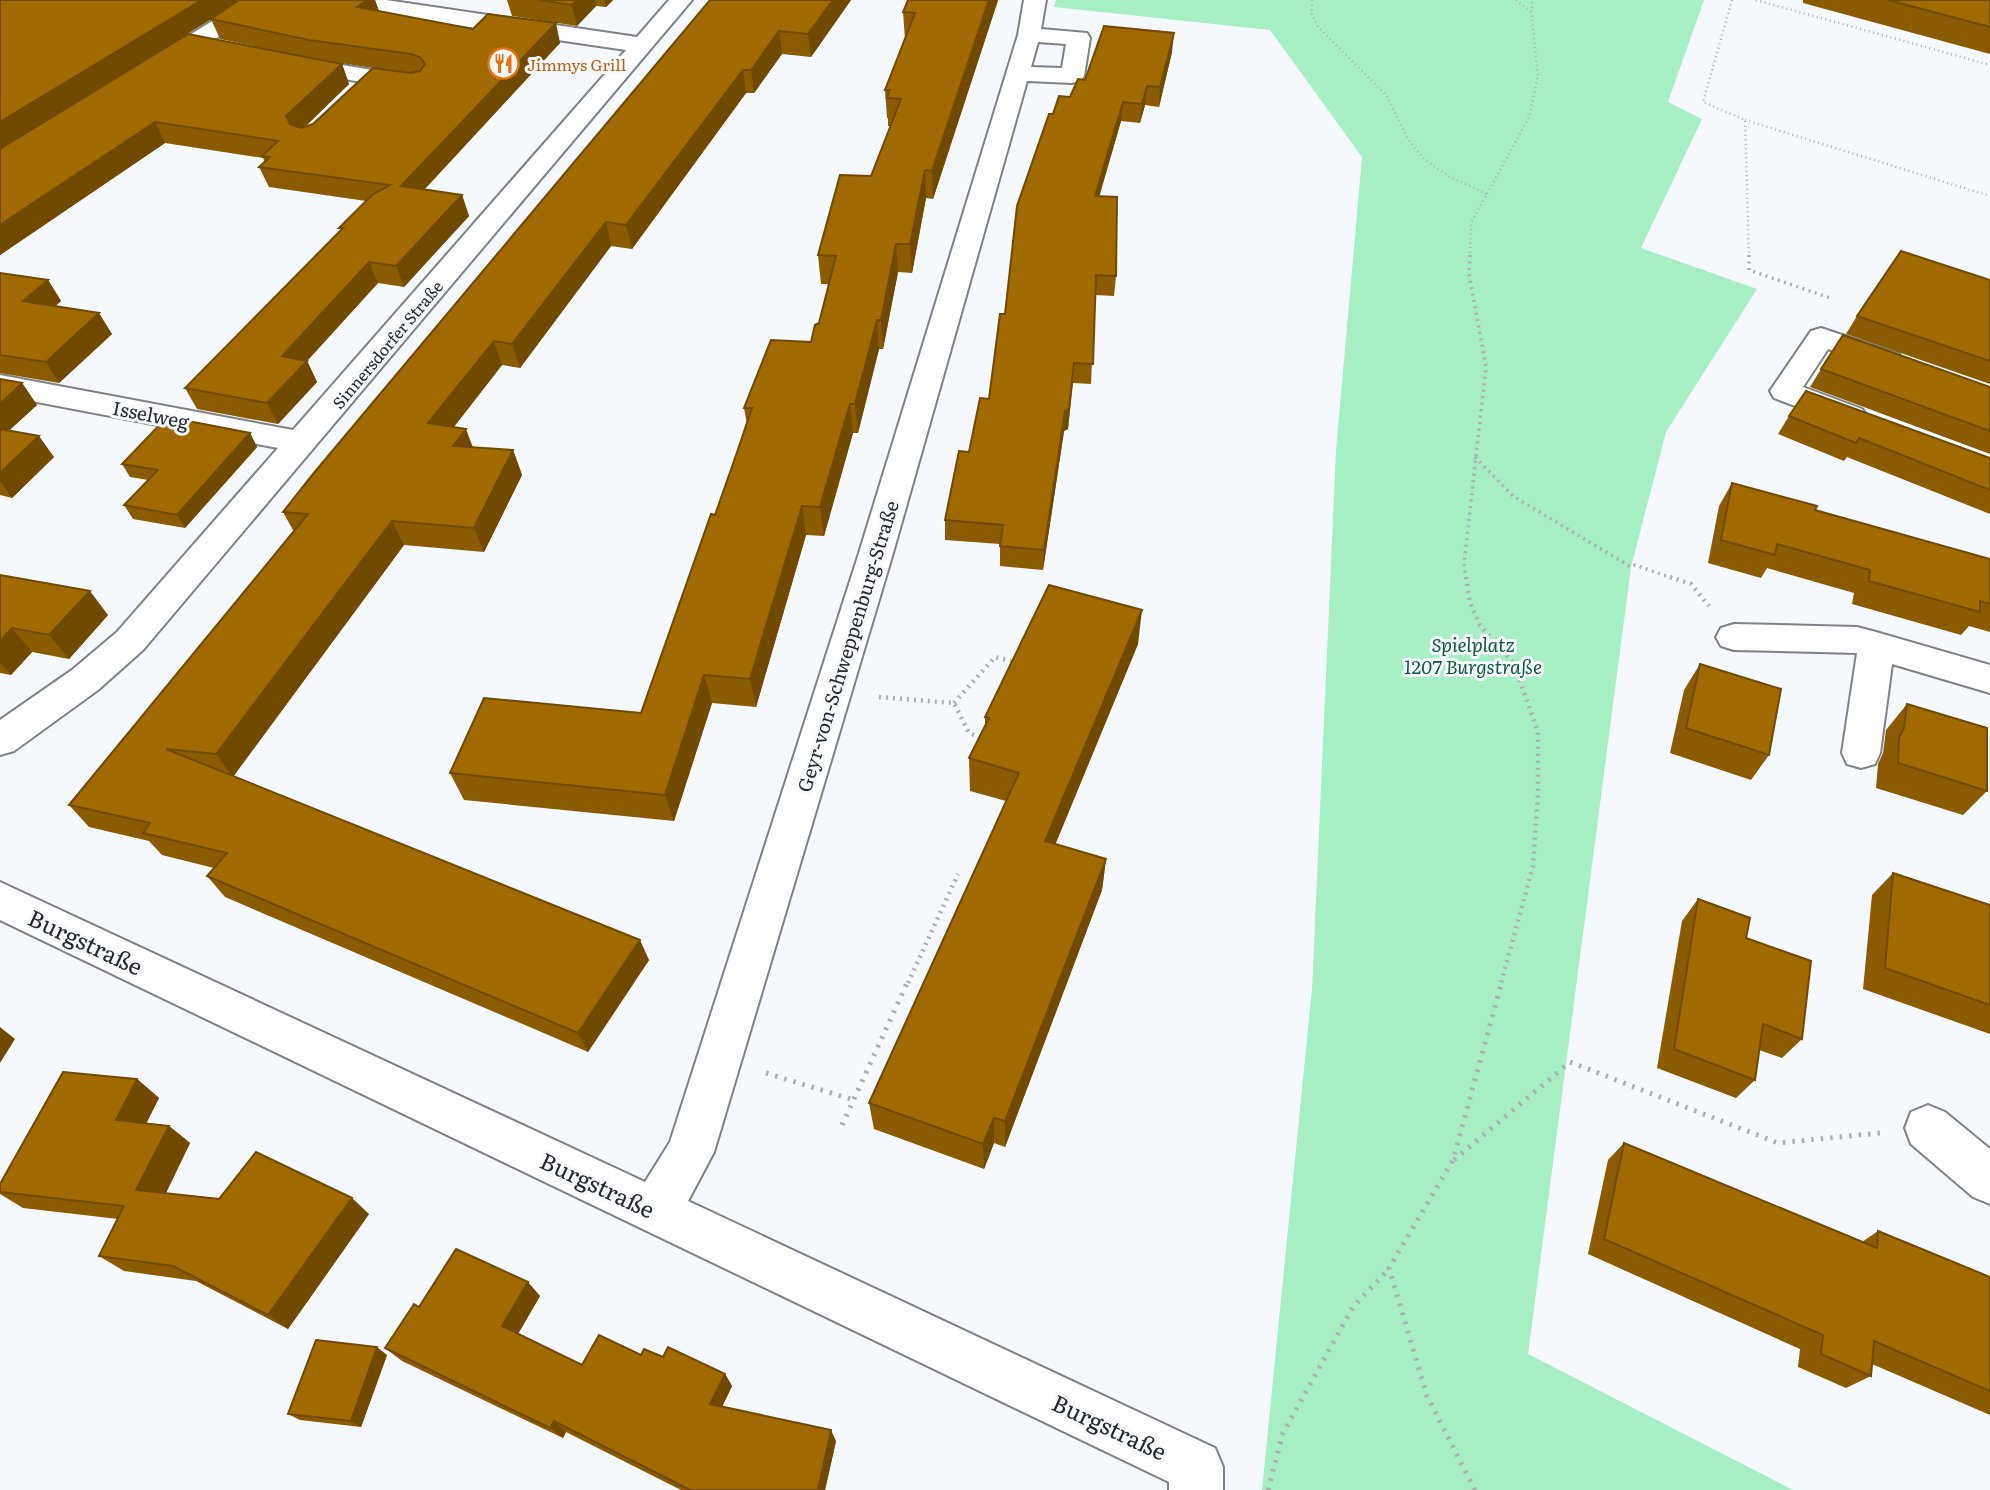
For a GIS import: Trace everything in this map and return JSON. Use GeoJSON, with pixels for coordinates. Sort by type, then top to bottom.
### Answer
{"type":"FeatureCollection","features":[{"type":"Feature","properties":{"kind":"street"},"geometry":{"type":"LineString","coordinates":[[137,78],[261,0]]}},
{"type":"Feature","properties":{"kind":"street"},"geometry":{"type":"LineString","coordinates":[[350,0],[422,6],[642,45]]}},
{"type":"Feature","properties":{"kind":"street","name":"Sinnersdorfer Straße"},"geometry":{"type":"LineString","coordinates":[[0,740],[85,680],[130,641],[681,0]]}},
{"type":"Feature","properties":{"kind":"street","name":"Geyr-von-Schweppenburg-Straße"},"geometry":{"type":"LineString","coordinates":[[656,1211],[690,1152],[718,1063],[833,692],[1029,35],[1035,0]]}},
{"type":"Feature","properties":{"kind":"street"},"geometry":{"type":"LineString","coordinates":[[1017,73],[1072,76],[1079,38],[1029,35]]}},
{"type":"Feature","properties":{"kind":"street"},"geometry":{"type":"LineString","coordinates":[[192,43],[230,51]]}},
{"type":"Feature","properties":{"kind":"street"},"geometry":{"type":"LineString","coordinates":[[267,58],[417,85]]}},
{"type":"Feature","properties":{"kind":"street"},"geometry":{"type":"LineString","coordinates":[[355,95],[373,78]]}},
{"type":"Feature","properties":{"kind":"street"},"geometry":{"type":"LineString","coordinates":[[1875,425],[1786,391],[1821,337],[1912,370]]}},
{"type":"Feature","properties":{"kind":"street","name":"Isselweg"},"geometry":{"type":"LineString","coordinates":[[0,385],[303,442]]}},
{"type":"Feature","properties":{"kind":"street"},"geometry":{"type":"LineString","coordinates":[[1734,637],[1857,640],[1990,679]]}},
{"type":"Feature","properties":{"kind":"street"},"geometry":{"type":"LineString","coordinates":[[1861,753],[1876,645]]}},
{"type":"Feature","properties":{"kind":"street","name":"Burgstraße"},"geometry":{"type":"LineString","coordinates":[[0,901],[656,1211],[1196,1478]]}},
{"type":"Feature","properties":{"kind":"street"},"geometry":{"type":"LineString","coordinates":[[1928,1128],[1990,1180]]}},
{"type":"Feature","properties":{"kind":"path"},"geometry":{"type":"LineString","coordinates":[[1312,0],[1310,8],[1316,22],[1332,44],[1385,93],[1406,137],[1418,153],[1441,171],[1487,194]]}},
{"type":"Feature","properties":{"kind":"path"},"geometry":{"type":"LineString","coordinates":[[1516,0],[1531,12]]}},
{"type":"Feature","properties":{"kind":"path"},"geometry":{"type":"LineString","coordinates":[[1268,1490],[1283,1433],[1353,1307],[1390,1268],[1453,1160],[1533,866],[1538,794],[1538,732],[1514,664],[1480,625],[1470,603],[1464,564],[1486,367],[1469,274],[1471,223],[1529,117],[1538,76],[1531,12],[1533,0]]}},
{"type":"Feature","properties":{"kind":"path"},"geometry":{"type":"LineString","coordinates":[[1732,0],[1703,102],[1745,120],[1990,196]]}},
{"type":"Feature","properties":{"kind":"path"},"geometry":{"type":"LineString","coordinates":[[1756,0],[1990,65]]}},
{"type":"Feature","properties":{"kind":"path"},"geometry":{"type":"LineString","coordinates":[[1745,120],[1749,270]]}},
{"type":"Feature","properties":{"kind":"path"},"geometry":{"type":"LineString","coordinates":[[1475,457],[1513,496],[1631,567],[1635,565],[1692,584],[1734,637]]}},
{"type":"Feature","properties":{"kind":"path"},"geometry":{"type":"LineString","coordinates":[[954,703],[995,657],[1011,661]]}},
{"type":"Feature","properties":{"kind":"path"},"geometry":{"type":"LineString","coordinates":[[833,692],[954,703]]}},
{"type":"Feature","properties":{"kind":"path"},"geometry":{"type":"LineString","coordinates":[[954,703],[969,733],[981,738]]}},
{"type":"Feature","properties":{"kind":"path"},"geometry":{"type":"LineString","coordinates":[[842,1125],[958,874]]}},
{"type":"Feature","properties":{"kind":"path"},"geometry":{"type":"LineString","coordinates":[[1453,1160],[1570,1062],[1778,1143],[1928,1128]]}},
{"type":"Feature","properties":{"kind":"path"},"geometry":{"type":"LineString","coordinates":[[718,1063],[779,1075],[854,1100]]}},
{"type":"Feature","properties":{"kind":"path"},"geometry":{"type":"LineString","coordinates":[[1390,1268],[1427,1396],[1475,1490]]}},
{"type":"Feature","properties":{"kind":"green space","name":"Spielplatz 1207 Burgstraße"},"geometry":{"type":"Polygon","coordinates":[[[1056,0],[1704,0],[1668,102],[1702,119],[1641,248],[1757,289],[1666,432],[1631,567],[1528,1354],[1793,1490],[1262,1490],[1312,989],[1336,451],[1362,157],[1270,30],[1054,7],[1056,0]]]}},
{"type":"Feature","properties":{"kind":"building"},"geometry":{"type":"Polygon","coordinates":[[[0,0],[202,0],[0,122],[0,0]]]}},
{"type":"Feature","properties":{"kind":"building"},"geometry":{"type":"Polygon","coordinates":[[[239,0],[367,0],[357,7],[473,29],[488,14],[556,23],[401,186],[462,195],[396,266],[369,262],[282,356],[307,361],[267,403],[185,388],[343,228],[339,228],[372,195],[390,185],[259,167],[270,157],[262,156],[278,141],[155,122],[0,225],[0,149],[188,34],[342,64],[286,116],[290,124],[301,128],[313,124],[373,68],[411,73],[420,71],[425,64],[420,57],[411,54],[309,40],[211,19],[239,0]]]}},
{"type":"Feature","properties":{"kind":"building"},"geometry":{"type":"Polygon","coordinates":[[[539,0],[577,0],[572,5],[539,0]]]}},
{"type":"Feature","properties":{"kind":"building"},"geometry":{"type":"Polygon","coordinates":[[[710,0],[833,0],[808,34],[779,31],[751,70],[743,70],[626,225],[606,222],[512,344],[494,341],[428,423],[466,429],[453,446],[513,450],[474,528],[392,521],[216,754],[166,749],[640,940],[578,1033],[207,876],[227,853],[143,833],[150,823],[69,805],[308,514],[283,512],[313,474],[710,0]]]}},
{"type":"Feature","properties":{"kind":"building"},"geometry":{"type":"Polygon","coordinates":[[[908,0],[989,0],[932,171],[925,170],[910,244],[896,244],[881,320],[877,320],[855,404],[850,404],[820,507],[802,506],[750,679],[704,675],[665,795],[450,773],[484,698],[641,713],[711,514],[715,515],[734,461],[752,408],[744,408],[771,340],[811,342],[815,325],[819,323],[836,256],[818,255],[840,175],[871,176],[901,99],[887,98],[890,90],[885,90],[915,13],[903,12],[908,0]]]}},
{"type":"Feature","properties":{"kind":"building"},"geometry":{"type":"Polygon","coordinates":[[[1888,0],[1990,0],[1990,27],[1888,0]]]}},
{"type":"Feature","properties":{"kind":"building"},"geometry":{"type":"Polygon","coordinates":[[[1104,26],[1174,33],[1160,87],[1147,86],[1142,104],[1123,102],[1095,196],[1117,197],[1116,276],[1096,275],[1093,364],[1074,363],[1069,409],[1065,411],[1044,550],[1000,546],[1003,525],[945,520],[959,451],[969,452],[980,398],[989,399],[1000,314],[1005,314],[1017,206],[1049,114],[1053,114],[1059,96],[1070,97],[1078,79],[1085,80],[1104,26]]]}},
{"type":"Feature","properties":{"kind":"building"},"geometry":{"type":"Polygon","coordinates":[[[1901,251],[1990,280],[1990,361],[1857,316],[1901,251]]]}},
{"type":"Feature","properties":{"kind":"building"},"geometry":{"type":"Polygon","coordinates":[[[0,273],[48,280],[23,301],[99,313],[46,362],[0,355],[0,273]]]}},
{"type":"Feature","properties":{"kind":"building"},"geometry":{"type":"Polygon","coordinates":[[[1843,335],[1990,387],[1990,431],[1821,369],[1843,335]]]}},
{"type":"Feature","properties":{"kind":"building"},"geometry":{"type":"Polygon","coordinates":[[[0,379],[22,383],[0,404],[0,379]]]}},
{"type":"Feature","properties":{"kind":"building"},"geometry":{"type":"Polygon","coordinates":[[[1806,391],[1990,458],[1990,490],[1859,438],[1856,443],[1789,416],[1806,391]]]}},
{"type":"Feature","properties":{"kind":"building"},"geometry":{"type":"Polygon","coordinates":[[[167,417],[250,433],[177,515],[124,505],[158,470],[122,464],[167,417]]]}},
{"type":"Feature","properties":{"kind":"building"},"geometry":{"type":"Polygon","coordinates":[[[0,429],[39,436],[0,473],[0,429]]]}},
{"type":"Feature","properties":{"kind":"building"},"geometry":{"type":"Polygon","coordinates":[[[1732,483],[1817,506],[1815,510],[1990,559],[1990,604],[1980,601],[1980,612],[1869,581],[1870,570],[1777,544],[1775,555],[1721,540],[1732,483]]]}},
{"type":"Feature","properties":{"kind":"building"},"geometry":{"type":"Polygon","coordinates":[[[0,575],[90,591],[49,635],[12,628],[0,641],[0,575]]]}},
{"type":"Feature","properties":{"kind":"building"},"geometry":{"type":"Polygon","coordinates":[[[1049,585],[1142,610],[1045,841],[1106,859],[1005,1121],[994,1118],[983,1144],[869,1103],[1019,773],[969,758],[989,718],[985,717],[1049,585]]]}},
{"type":"Feature","properties":{"kind":"building"},"geometry":{"type":"Polygon","coordinates":[[[1700,664],[1781,689],[1769,755],[1686,728],[1700,664]]]}},
{"type":"Feature","properties":{"kind":"building"},"geometry":{"type":"Polygon","coordinates":[[[1907,704],[1987,728],[1987,791],[1898,763],[1899,738],[1904,728],[1907,704]]]}},
{"type":"Feature","properties":{"kind":"building"},"geometry":{"type":"Polygon","coordinates":[[[1893,873],[1990,905],[1990,1005],[1885,968],[1893,873]]]}},
{"type":"Feature","properties":{"kind":"building"},"geometry":{"type":"Polygon","coordinates":[[[1698,899],[1750,918],[1746,938],[1811,961],[1802,1039],[1763,1024],[1755,1080],[1674,1049],[1698,899]]]}},
{"type":"Feature","properties":{"kind":"building"},"geometry":{"type":"Polygon","coordinates":[[[63,1072],[137,1079],[116,1120],[169,1126],[136,1190],[219,1199],[256,1152],[352,1198],[268,1315],[173,1266],[99,1256],[124,1206],[0,1192],[0,1184],[63,1072]]]}},
{"type":"Feature","properties":{"kind":"building"},"geometry":{"type":"Polygon","coordinates":[[[1624,1143],[1877,1248],[1878,1231],[1990,1277],[1990,1391],[1874,1341],[1871,1376],[1821,1354],[1823,1335],[1604,1239],[1624,1143]]]}},
{"type":"Feature","properties":{"kind":"building"},"geometry":{"type":"Polygon","coordinates":[[[456,1249],[528,1282],[502,1326],[582,1365],[599,1335],[641,1355],[644,1349],[663,1357],[668,1347],[725,1374],[710,1404],[831,1430],[818,1490],[690,1490],[554,1421],[550,1428],[385,1348],[414,1304],[419,1307],[456,1249]]]}},
{"type":"Feature","properties":{"kind":"building"},"geometry":{"type":"Polygon","coordinates":[[[316,1340],[377,1347],[351,1421],[288,1414],[316,1340]]]}},
{"type":"Feature","properties":{"kind":"place","name":"Jimmys Grill"},"geometry":{"type":"Point","coordinates":[504,64]}}]}
